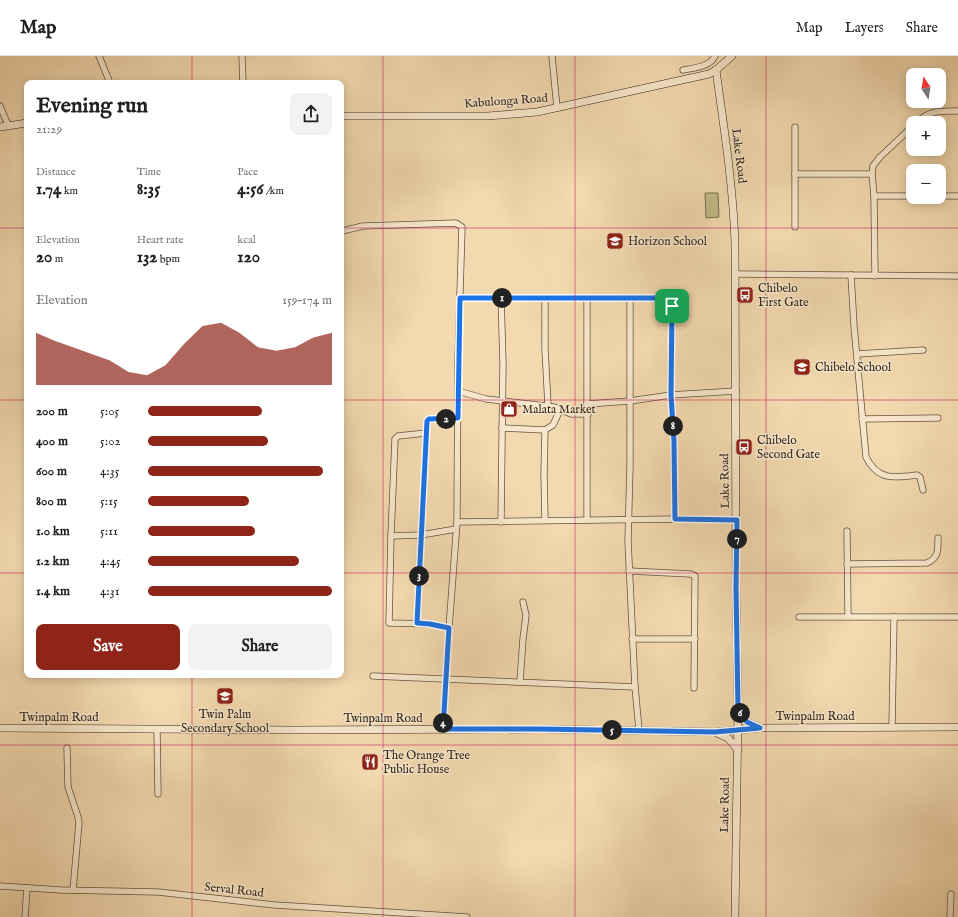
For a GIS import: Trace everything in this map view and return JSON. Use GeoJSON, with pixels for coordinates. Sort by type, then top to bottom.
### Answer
{"type":"FeatureCollection","features":[{"type":"Feature","properties":{"kind":"main road"},"geometry":{"type":"LineString","coordinates":[[716,70],[732,56]]}},
{"type":"Feature","properties":{"kind":"main road","name":"Kabulonga Road"},"geometry":{"type":"LineString","coordinates":[[344,116],[488,116],[531,113],[697,77],[716,70]]}},
{"type":"Feature","properties":{"kind":"main road","name":"Lake Road"},"geometry":{"type":"LineString","coordinates":[[716,70],[731,176],[734,216],[738,709],[735,917]]}},
{"type":"Feature","properties":{"kind":"main road"},"geometry":{"type":"LineString","coordinates":[[0,127],[24,123]]}},
{"type":"Feature","properties":{"kind":"main road"},"geometry":{"type":"LineString","coordinates":[[738,709],[747,722],[760,728]]}},
{"type":"Feature","properties":{"kind":"main road","name":"Twinpalm Road"},"geometry":{"type":"LineString","coordinates":[[0,728],[639,730],[715,732],[760,728],[958,727]]}},
{"type":"Feature","properties":{"kind":"main road"},"geometry":{"type":"LineString","coordinates":[[715,732],[728,738],[738,750]]}},
{"type":"Feature","properties":{"kind":"street"},"geometry":{"type":"LineString","coordinates":[[99,56],[109,80]]}},
{"type":"Feature","properties":{"kind":"street"},"geometry":{"type":"LineString","coordinates":[[242,56],[243,80]]}},
{"type":"Feature","properties":{"kind":"street"},"geometry":{"type":"LineString","coordinates":[[552,56],[557,108]]}},
{"type":"Feature","properties":{"kind":"street"},"geometry":{"type":"LineString","coordinates":[[683,70],[702,66],[715,56]]}},
{"type":"Feature","properties":{"kind":"street"},"geometry":{"type":"LineString","coordinates":[[0,106],[8,125]]}},
{"type":"Feature","properties":{"kind":"street"},"geometry":{"type":"LineString","coordinates":[[925,116],[927,114],[944,111],[958,111]]}},
{"type":"Feature","properties":{"kind":"street"},"geometry":{"type":"LineString","coordinates":[[794,227],[795,127]]}},
{"type":"Feature","properties":{"kind":"street"},"geometry":{"type":"LineString","coordinates":[[875,276],[873,166],[876,161],[906,133]]}},
{"type":"Feature","properties":{"kind":"street"},"geometry":{"type":"LineString","coordinates":[[795,174],[872,174]]}},
{"type":"Feature","properties":{"kind":"street"},"geometry":{"type":"LineString","coordinates":[[874,196],[906,196]]}},
{"type":"Feature","properties":{"kind":"street"},"geometry":{"type":"LineString","coordinates":[[946,196],[958,196]]}},
{"type":"Feature","properties":{"kind":"street"},"geometry":{"type":"LineString","coordinates":[[344,230],[354,227],[421,224],[460,224],[462,227],[458,391],[457,522],[443,729]]}},
{"type":"Feature","properties":{"kind":"street"},"geometry":{"type":"LineString","coordinates":[[735,274],[958,276]]}},
{"type":"Feature","properties":{"kind":"street"},"geometry":{"type":"LineString","coordinates":[[851,275],[866,457],[870,466],[882,475],[893,478],[920,477],[923,490]]}},
{"type":"Feature","properties":{"kind":"street"},"geometry":{"type":"LineString","coordinates":[[460,298],[667,298],[672,303],[671,395],[674,441],[675,519]]}},
{"type":"Feature","properties":{"kind":"street"},"geometry":{"type":"LineString","coordinates":[[501,298],[503,461],[501,522]]}},
{"type":"Feature","properties":{"kind":"street"},"geometry":{"type":"LineString","coordinates":[[545,298],[545,349],[548,405]]}},
{"type":"Feature","properties":{"kind":"street"},"geometry":{"type":"LineString","coordinates":[[587,298],[587,520]]}},
{"type":"Feature","properties":{"kind":"street"},"geometry":{"type":"LineString","coordinates":[[630,298],[630,520],[628,531],[632,639],[639,730]]}},
{"type":"Feature","properties":{"kind":"street"},"geometry":{"type":"LineString","coordinates":[[857,354],[923,350]]}},
{"type":"Feature","properties":{"kind":"street"},"geometry":{"type":"LineString","coordinates":[[458,391],[486,399],[548,405],[571,414],[588,414]]}},
{"type":"Feature","properties":{"kind":"street"},"geometry":{"type":"LineString","coordinates":[[588,404],[630,401],[671,395],[736,391]]}},
{"type":"Feature","properties":{"kind":"street"},"geometry":{"type":"LineString","coordinates":[[502,428],[545,430],[553,425],[560,410]]}},
{"type":"Feature","properties":{"kind":"street"},"geometry":{"type":"LineString","coordinates":[[417,623],[427,421],[429,419],[458,418]]}},
{"type":"Feature","properties":{"kind":"street"},"geometry":{"type":"LineString","coordinates":[[862,419],[938,418]]}},
{"type":"Feature","properties":{"kind":"street"},"geometry":{"type":"LineString","coordinates":[[545,430],[545,520]]}},
{"type":"Feature","properties":{"kind":"street"},"geometry":{"type":"LineString","coordinates":[[426,433],[398,436],[395,439],[389,623],[430,624],[449,628]]}},
{"type":"Feature","properties":{"kind":"street"},"geometry":{"type":"LineString","coordinates":[[457,522],[675,519],[737,520]]}},
{"type":"Feature","properties":{"kind":"street"},"geometry":{"type":"LineString","coordinates":[[391,536],[421,535],[456,530]]}},
{"type":"Feature","properties":{"kind":"street"},"geometry":{"type":"LineString","coordinates":[[847,531],[848,616]]}},
{"type":"Feature","properties":{"kind":"street"},"geometry":{"type":"LineString","coordinates":[[847,564],[927,563],[933,560],[936,555],[938,538]]}},
{"type":"Feature","properties":{"kind":"street"},"geometry":{"type":"LineString","coordinates":[[629,572],[694,575],[696,580],[694,688]]}},
{"type":"Feature","properties":{"kind":"street"},"geometry":{"type":"LineString","coordinates":[[520,682],[526,614],[523,602]]}},
{"type":"Feature","properties":{"kind":"street"},"geometry":{"type":"LineString","coordinates":[[799,617],[958,616]]}},
{"type":"Feature","properties":{"kind":"street"},"geometry":{"type":"LineString","coordinates":[[892,727],[894,617]]}},
{"type":"Feature","properties":{"kind":"street"},"geometry":{"type":"LineString","coordinates":[[632,639],[695,639]]}},
{"type":"Feature","properties":{"kind":"street"},"geometry":{"type":"LineString","coordinates":[[373,676],[635,687]]}},
{"type":"Feature","properties":{"kind":"street"},"geometry":{"type":"LineString","coordinates":[[157,729],[158,794]]}},
{"type":"Feature","properties":{"kind":"street"},"geometry":{"type":"LineString","coordinates":[[67,748],[68,787],[79,823],[73,890]]}},
{"type":"Feature","properties":{"kind":"street","name":"Serval Road"},"geometry":{"type":"LineString","coordinates":[[0,886],[73,890],[158,892],[275,905],[467,917]]}},
{"type":"Feature","properties":{"kind":"street"},"geometry":{"type":"LineString","coordinates":[[25,917],[27,888]]}},
{"type":"Feature","properties":{"kind":"street"},"geometry":{"type":"LineString","coordinates":[[950,894],[950,917]]}},
{"type":"Feature","properties":{"kind":"shaded area"},"geometry":{"type":"Polygon","coordinates":[[[705,193],[718,193],[719,217],[706,218],[705,193]]]}},
{"type":"Feature","properties":{"kind":"place","name":"Horizon School"},"geometry":{"type":"Point","coordinates":[615,241]}},
{"type":"Feature","properties":{"kind":"place","name":"Chibelo First Gate"},"geometry":{"type":"Point","coordinates":[745,295]}},
{"type":"Feature","properties":{"kind":"place","name":"Chibelo School"},"geometry":{"type":"Point","coordinates":[802,367]}},
{"type":"Feature","properties":{"kind":"place","name":"Malata Market"},"geometry":{"type":"Point","coordinates":[509,409]}},
{"type":"Feature","properties":{"kind":"place","name":"Chibelo Second Gate"},"geometry":{"type":"Point","coordinates":[744,447]}},
{"type":"Feature","properties":{"kind":"place","name":"Twin Palm Secondary School"},"geometry":{"type":"Point","coordinates":[225,696]}},
{"type":"Feature","properties":{"kind":"place","name":"The Orange Tree Public House"},"geometry":{"type":"Point","coordinates":[370,762]}},
{"type":"Feature","properties":{"kind":"route"},"geometry":{"type":"LineString","coordinates":[[460,298],[667,298],[671,300],[672,306],[671,395],[674,441],[675,519],[737,520],[736,587],[738,709],[747,722],[760,728],[715,732],[443,729],[449,628],[417,623],[420,543],[427,421],[429,419],[458,418],[460,298]]}}]}
